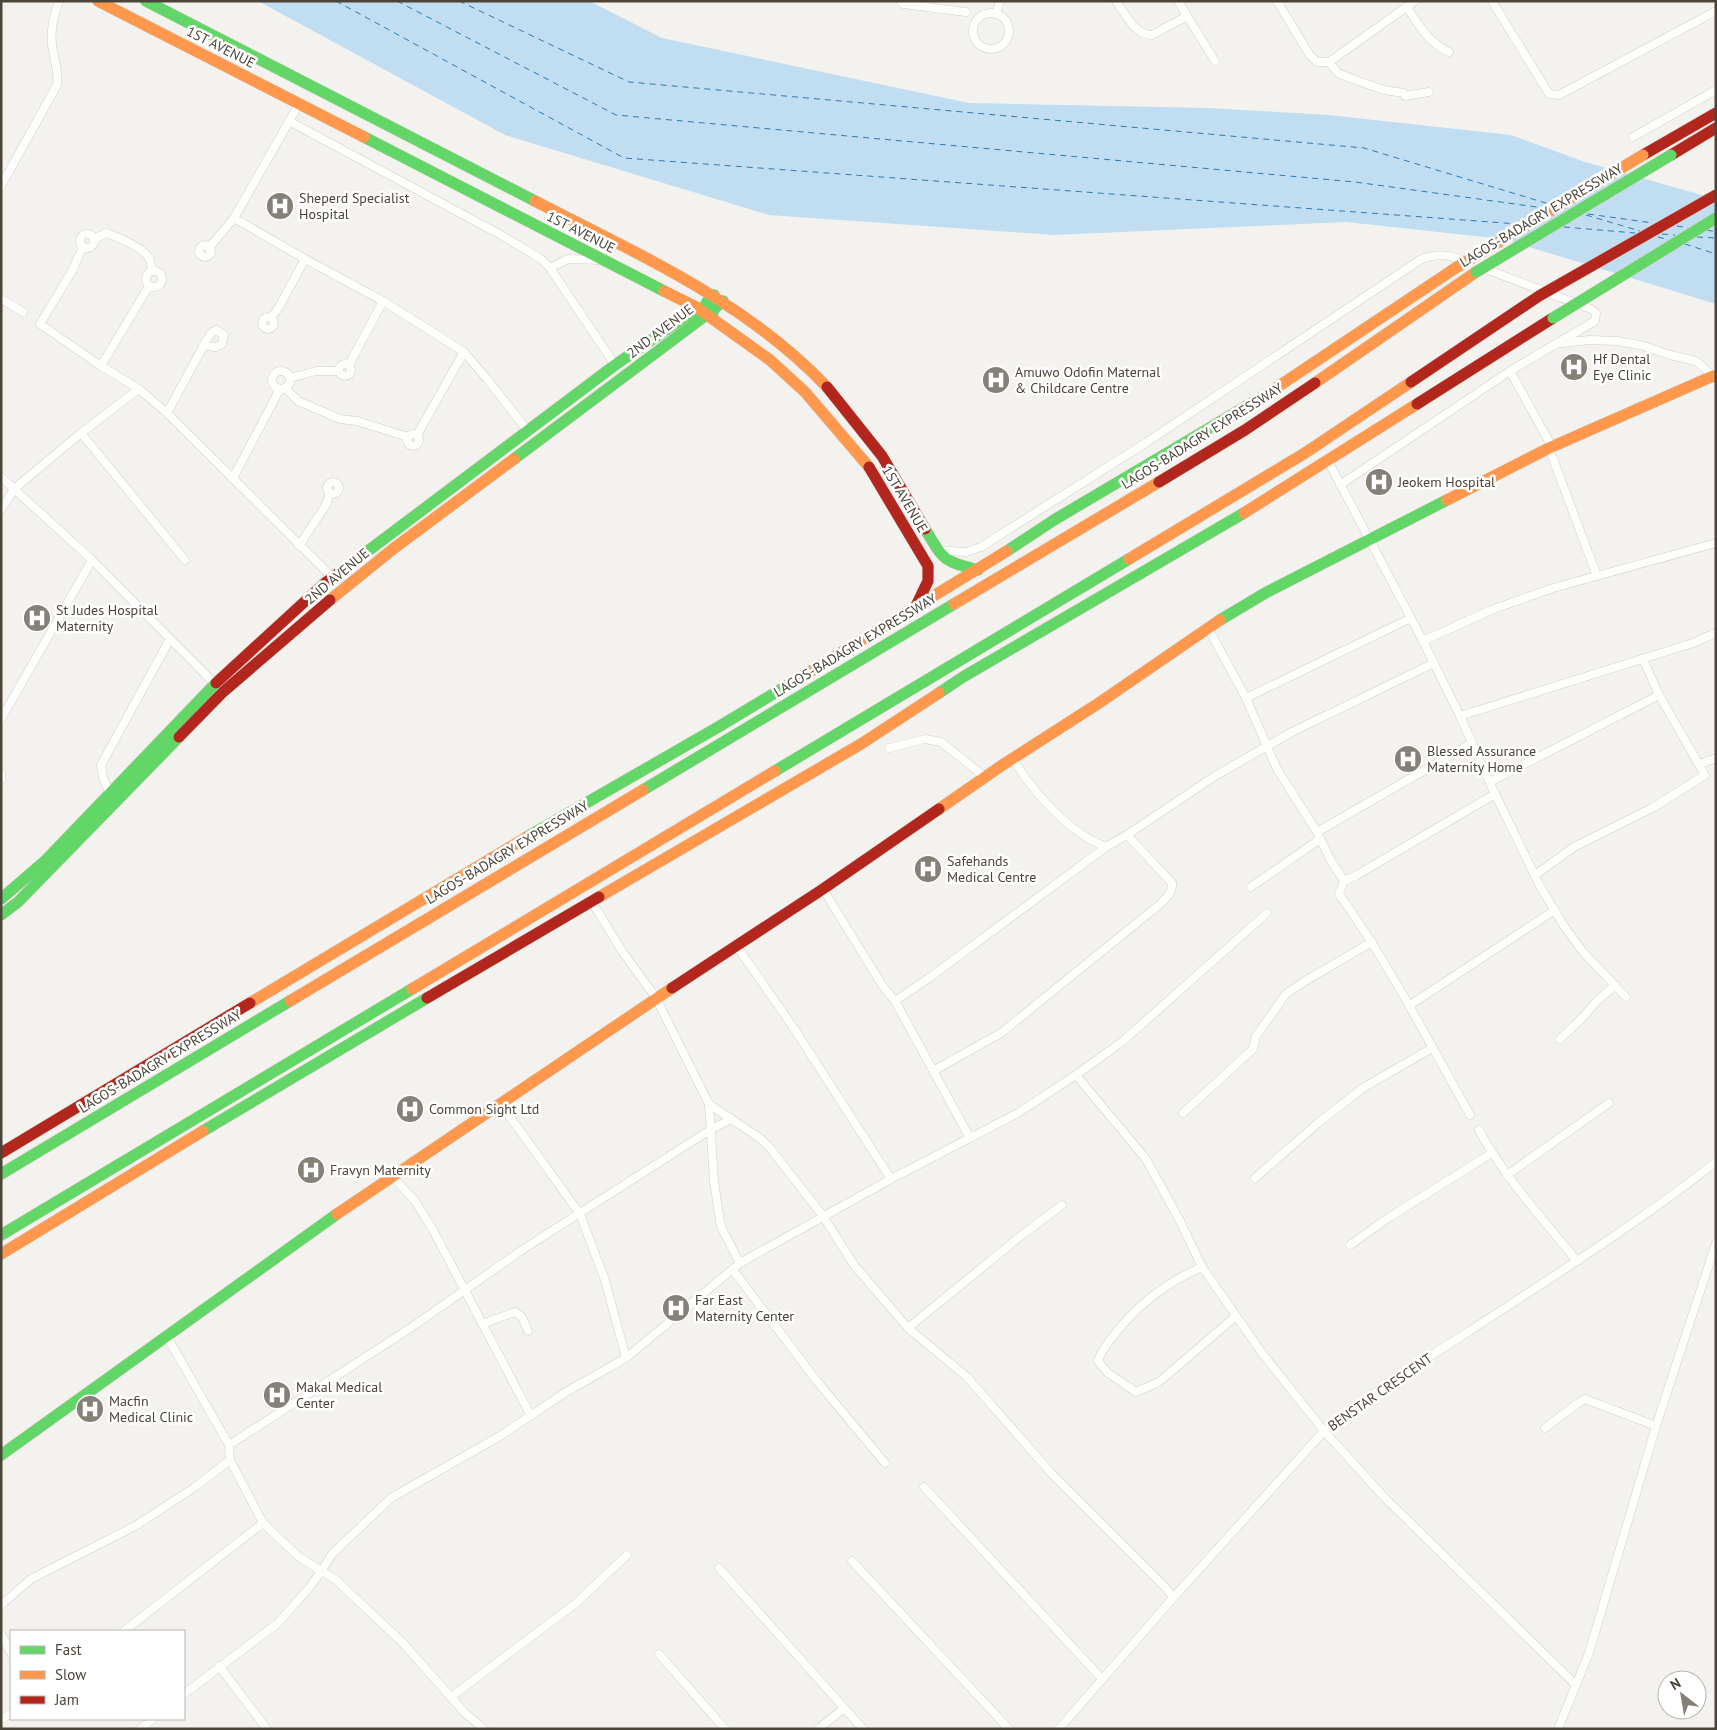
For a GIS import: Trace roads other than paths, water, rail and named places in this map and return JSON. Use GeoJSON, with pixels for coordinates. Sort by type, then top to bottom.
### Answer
{"type":"FeatureCollection","features":[{"type":"Feature","properties":{"kind":"main road","name":"1ST AVENUE"},"geometry":{"type":"LineString","coordinates":[[98,1],[706,314],[770,360],[805,392],[866,462],[928,566],[928,580],[915,608]]}},
{"type":"Feature","properties":{"kind":"main road","name":"1ST AVENUE"},"geometry":{"type":"LineString","coordinates":[[146,1],[648,258],[718,298],[761,329],[812,371],[834,394],[882,456],[937,550],[952,564],[978,570]]}},
{"type":"Feature","properties":{"kind":"main road"},"geometry":{"type":"LineString","coordinates":[[205,56],[214,36]]}},
{"type":"Feature","properties":{"kind":"main road","name":"LAGOS-BADAGRY EXPRESSWAY"},"geometry":{"type":"LineString","coordinates":[[1,1153],[511,846],[720,726],[978,570],[1054,520],[1256,402],[1454,269],[1716,113]]}},
{"type":"Feature","properties":{"kind":"main road","name":"LAGOS-BADAGRY EXPRESSWAY"},"geometry":{"type":"LineString","coordinates":[[1,1174],[1245,430],[1476,272],[1716,128]]}},
{"type":"Feature","properties":{"kind":"main road"},"geometry":{"type":"LineString","coordinates":[[1,1235],[1305,453],[1539,296],[1716,195]]}},
{"type":"Feature","properties":{"kind":"main road"},"geometry":{"type":"LineString","coordinates":[[1,1254],[310,1066],[861,744],[963,677],[1214,531],[1716,218]]}},
{"type":"Feature","properties":{"kind":"main road"},"geometry":{"type":"LineString","coordinates":[[668,294],[677,302],[680,313],[677,322]]}},
{"type":"Feature","properties":{"kind":"main road","name":"2ND AVENUE"},"geometry":{"type":"LineString","coordinates":[[1,915],[18,902],[219,688],[392,549],[714,309],[718,298]]}},
{"type":"Feature","properties":{"kind":"main road","name":"2ND AVENUE"},"geometry":{"type":"LineString","coordinates":[[1,899],[45,861],[332,577],[614,365],[692,312],[706,314]]}},
{"type":"Feature","properties":{"kind":"main road"},"geometry":{"type":"LineString","coordinates":[[1,1456],[166,1335],[338,1213],[656,998],[823,889],[985,777],[1232,612],[1267,592],[1550,447],[1714,376]]}},
{"type":"Feature","properties":{"kind":"street"},"geometry":{"type":"LineString","coordinates":[[1,186],[57,85],[58,74],[52,45],[52,32],[59,1]]}},
{"type":"Feature","properties":{"kind":"street"},"geometry":{"type":"LineString","coordinates":[[901,1],[903,4],[966,12]]}},
{"type":"Feature","properties":{"kind":"street"},"geometry":{"type":"LineString","coordinates":[[996,14],[1000,1]]}},
{"type":"Feature","properties":{"kind":"street"},"geometry":{"type":"LineString","coordinates":[[1116,1],[1140,33],[1148,35],[1152,35],[1187,16]]}},
{"type":"Feature","properties":{"kind":"street"},"geometry":{"type":"LineString","coordinates":[[1178,1],[1215,61]]}},
{"type":"Feature","properties":{"kind":"street"},"geometry":{"type":"LineString","coordinates":[[1277,1],[1309,54],[1317,62],[1329,62],[1415,1]]}},
{"type":"Feature","properties":{"kind":"street"},"geometry":{"type":"LineString","coordinates":[[1492,1],[1548,94],[1559,96],[1716,11]]}},
{"type":"Feature","properties":{"kind":"street"},"geometry":{"type":"LineString","coordinates":[[1407,7],[1427,37],[1439,48],[1449,52]]}},
{"type":"Feature","properties":{"kind":"street"},"geometry":{"type":"LineString","coordinates":[[996,14],[1007,23],[1008,37],[999,48],[985,49],[974,40],[973,26],[982,15],[996,14]]}},
{"type":"Feature","properties":{"kind":"street"},"geometry":{"type":"LineString","coordinates":[[1329,62],[1338,73],[1384,90],[1404,93],[1405,96],[1429,92]]}},
{"type":"Feature","properties":{"kind":"street"},"geometry":{"type":"LineString","coordinates":[[1633,137],[1716,90]]}},
{"type":"Feature","properties":{"kind":"street"},"geometry":{"type":"LineString","coordinates":[[209,248],[234,218],[299,104]]}},
{"type":"Feature","properties":{"kind":"street"},"geometry":{"type":"LineString","coordinates":[[289,121],[501,235],[541,259],[550,268],[614,365]]}},
{"type":"Feature","properties":{"kind":"street"},"geometry":{"type":"LineString","coordinates":[[234,218],[383,301],[464,352],[526,430]]}},
{"type":"Feature","properties":{"kind":"street"},"geometry":{"type":"LineString","coordinates":[[152,270],[150,258],[117,237],[107,233],[94,239],[91,235],[85,234],[81,237],[80,243],[83,247],[72,271],[40,324],[101,366],[140,389],[167,412],[332,577]]}},
{"type":"Feature","properties":{"kind":"street"},"geometry":{"type":"LineString","coordinates":[[937,550],[966,552],[981,547],[1147,442],[1427,256],[1440,254],[1456,257],[1594,310],[1595,320],[1560,343],[1510,371],[1340,485]]}},
{"type":"Feature","properties":{"kind":"street"},"geometry":{"type":"LineString","coordinates":[[271,318],[305,259]]}},
{"type":"Feature","properties":{"kind":"street"},"geometry":{"type":"LineString","coordinates":[[550,268],[568,259],[603,260]]}},
{"type":"Feature","properties":{"kind":"street"},"geometry":{"type":"LineString","coordinates":[[152,270],[158,271],[162,277],[161,283],[156,287],[149,286],[145,281],[146,274],[152,270]]}},
{"type":"Feature","properties":{"kind":"street"},"geometry":{"type":"LineString","coordinates":[[101,366],[149,286]]}},
{"type":"Feature","properties":{"kind":"street"},"geometry":{"type":"LineString","coordinates":[[1,299],[23,312]]}},
{"type":"Feature","properties":{"kind":"street"},"geometry":{"type":"LineString","coordinates":[[290,378],[316,371],[339,371],[340,367],[344,364],[349,365],[383,301]]}},
{"type":"Feature","properties":{"kind":"street"},"geometry":{"type":"LineString","coordinates":[[1560,343],[1589,340],[1617,341],[1644,346],[1696,361],[1714,376]]}},
{"type":"Feature","properties":{"kind":"street"},"geometry":{"type":"LineString","coordinates":[[167,412],[203,346]]}},
{"type":"Feature","properties":{"kind":"street"},"geometry":{"type":"LineString","coordinates":[[234,478],[282,388],[290,384],[290,378],[287,373],[281,371],[275,374],[274,386],[282,388],[298,400],[340,419],[356,421],[408,437],[407,442],[410,446],[414,447],[420,439],[417,435],[464,352]]}},
{"type":"Feature","properties":{"kind":"street"},"geometry":{"type":"LineString","coordinates":[[1510,371],[1550,447],[1597,576]]}},
{"type":"Feature","properties":{"kind":"street"},"geometry":{"type":"LineString","coordinates":[[1,510],[14,489],[81,433],[140,389]]}},
{"type":"Feature","properties":{"kind":"street"},"geometry":{"type":"LineString","coordinates":[[81,433],[185,560]]}},
{"type":"Feature","properties":{"kind":"street"},"geometry":{"type":"LineString","coordinates":[[1328,461],[1423,641],[1535,875],[1555,910],[1583,952],[1626,997]]}},
{"type":"Feature","properties":{"kind":"street"},"geometry":{"type":"LineString","coordinates":[[1,477],[92,560],[219,688]]}},
{"type":"Feature","properties":{"kind":"street"},"geometry":{"type":"LineString","coordinates":[[299,546],[326,505],[330,493]]}},
{"type":"Feature","properties":{"kind":"street"},"geometry":{"type":"LineString","coordinates":[[1423,641],[1491,610],[1553,588],[1716,543]]}},
{"type":"Feature","properties":{"kind":"street"},"geometry":{"type":"LineString","coordinates":[[1,720],[92,560]]}},
{"type":"Feature","properties":{"kind":"street"},"geometry":{"type":"LineString","coordinates":[[1246,698],[1411,618]]}},
{"type":"Feature","properties":{"kind":"street"},"geometry":{"type":"LineString","coordinates":[[1208,628],[1246,698],[1278,769],[1344,880]]}},
{"type":"Feature","properties":{"kind":"street"},"geometry":{"type":"LineString","coordinates":[[1460,716],[1692,643],[1716,632]]}},
{"type":"Feature","properties":{"kind":"street"},"geometry":{"type":"LineString","coordinates":[[110,795],[103,777],[101,765],[170,639]]}},
{"type":"Feature","properties":{"kind":"street"},"geometry":{"type":"LineString","coordinates":[[1535,875],[1574,848],[1654,807],[1702,778],[1705,773],[1659,695],[1643,659]]}},
{"type":"Feature","properties":{"kind":"street"},"geometry":{"type":"LineString","coordinates":[[895,1001],[1106,847],[1215,776],[1292,732],[1434,663]]}},
{"type":"Feature","properties":{"kind":"street"},"geometry":{"type":"LineString","coordinates":[[1490,782],[1659,695]]}},
{"type":"Feature","properties":{"kind":"street"},"geometry":{"type":"LineString","coordinates":[[888,748],[925,739],[941,742],[985,777]]}},
{"type":"Feature","properties":{"kind":"street"},"geometry":{"type":"LineString","coordinates":[[1251,886],[1318,835],[1472,743]]}},
{"type":"Feature","properties":{"kind":"street"},"geometry":{"type":"LineString","coordinates":[[1700,764],[1716,758]]}},
{"type":"Feature","properties":{"kind":"street"},"geometry":{"type":"LineString","coordinates":[[1013,759],[1031,786],[1059,815],[1095,843],[1106,847]]}},
{"type":"Feature","properties":{"kind":"street"},"geometry":{"type":"LineString","coordinates":[[1,774],[1,780]]}},
{"type":"Feature","properties":{"kind":"street"},"geometry":{"type":"LineString","coordinates":[[1344,880],[1358,875],[1495,794]]}},
{"type":"Feature","properties":{"kind":"street"},"geometry":{"type":"LineString","coordinates":[[934,1071],[1001,1033],[1112,944],[1159,905],[1170,893],[1172,883],[1127,835]]}},
{"type":"Feature","properties":{"kind":"street"},"geometry":{"type":"LineString","coordinates":[[1344,880],[1339,894],[1372,942],[1410,1005],[1470,1115]]}},
{"type":"Feature","properties":{"kind":"street"},"geometry":{"type":"LineString","coordinates":[[823,889],[882,985],[895,1001],[970,1138]]}},
{"type":"Feature","properties":{"kind":"street"},"geometry":{"type":"LineString","coordinates":[[592,902],[622,951],[656,998],[709,1104],[715,1190],[720,1221],[722,1229],[740,1263]]}},
{"type":"Feature","properties":{"kind":"street"},"geometry":{"type":"LineString","coordinates":[[1410,1005],[1555,910]]}},
{"type":"Feature","properties":{"kind":"street"},"geometry":{"type":"LineString","coordinates":[[185,1693],[278,1623],[322,1570],[332,1554],[391,1498],[500,1436],[566,1392],[626,1358],[740,1263],[891,1179],[1018,1113],[1076,1075],[1122,1042],[1267,913]]}},
{"type":"Feature","properties":{"kind":"street"},"geometry":{"type":"LineString","coordinates":[[1183,1113],[1253,1049],[1256,1036],[1286,994],[1372,942]]}},
{"type":"Feature","properties":{"kind":"street"},"geometry":{"type":"LineString","coordinates":[[736,945],[793,1027],[891,1179]]}},
{"type":"Feature","properties":{"kind":"street"},"geometry":{"type":"LineString","coordinates":[[1560,1039],[1615,985]]}},
{"type":"Feature","properties":{"kind":"street"},"geometry":{"type":"LineString","coordinates":[[1254,1178],[1318,1122],[1363,1088],[1432,1048]]}},
{"type":"Feature","properties":{"kind":"street"},"geometry":{"type":"LineString","coordinates":[[1076,1075],[1146,1159],[1180,1220],[1202,1267],[1262,1353],[1324,1431],[1385,1498],[1576,1685]]}},
{"type":"Feature","properties":{"kind":"street"},"geometry":{"type":"LineString","coordinates":[[500,1103],[580,1214],[605,1280],[626,1358]]}},
{"type":"Feature","properties":{"kind":"street"},"geometry":{"type":"LineString","coordinates":[[1507,1175],[1609,1103]]}},
{"type":"Feature","properties":{"kind":"street"},"geometry":{"type":"LineString","coordinates":[[709,1104],[761,1139],[770,1148],[823,1216],[854,1265],[908,1328],[967,1377],[1052,1474],[1166,1588],[1173,1598]]}},
{"type":"Feature","properties":{"kind":"street"},"geometry":{"type":"LineString","coordinates":[[229,1445],[409,1329],[525,1248],[710,1130],[731,1119]]}},
{"type":"Feature","properties":{"kind":"street"},"geometry":{"type":"LineString","coordinates":[[1479,1130],[1507,1175],[1577,1261]]}},
{"type":"Feature","properties":{"kind":"street"},"geometry":{"type":"LineString","coordinates":[[1350,1246],[1381,1222],[1492,1153]]}},
{"type":"Feature","properties":{"kind":"street","name":"BENSTAR CRESCENT"},"geometry":{"type":"LineString","coordinates":[[1059,1729],[1173,1598],[1324,1431],[1344,1414],[1650,1211],[1716,1162]]}},
{"type":"Feature","properties":{"kind":"street"},"geometry":{"type":"LineString","coordinates":[[392,1176],[414,1201],[433,1230],[531,1416]]}},
{"type":"Feature","properties":{"kind":"street"},"geometry":{"type":"LineString","coordinates":[[908,1328],[1022,1235],[1062,1205]]}},
{"type":"Feature","properties":{"kind":"street"},"geometry":{"type":"LineString","coordinates":[[1558,1729],[1589,1654],[1656,1426],[1716,1243]]}},
{"type":"Feature","properties":{"kind":"street"},"geometry":{"type":"LineString","coordinates":[[1202,1267],[1183,1275],[1146,1300],[1125,1321],[1100,1353],[1098,1361],[1108,1373],[1136,1392],[1143,1390],[1159,1382],[1236,1316]]}},
{"type":"Feature","properties":{"kind":"street"},"geometry":{"type":"LineString","coordinates":[[733,1270],[816,1380],[885,1463]]}},
{"type":"Feature","properties":{"kind":"street"},"geometry":{"type":"LineString","coordinates":[[482,1324],[515,1312],[522,1317],[528,1331]]}},
{"type":"Feature","properties":{"kind":"street"},"geometry":{"type":"LineString","coordinates":[[166,1335],[229,1445],[230,1460],[263,1523],[299,1557],[336,1580],[403,1644],[465,1713],[484,1729]]}},
{"type":"Feature","properties":{"kind":"street"},"geometry":{"type":"LineString","coordinates":[[1545,1428],[1585,1399],[1656,1426]]}},
{"type":"Feature","properties":{"kind":"street"},"geometry":{"type":"LineString","coordinates":[[1,1605],[31,1579],[134,1526],[195,1487],[230,1460]]}},
{"type":"Feature","properties":{"kind":"street"},"geometry":{"type":"LineString","coordinates":[[924,1487],[1102,1678]]}},
{"type":"Feature","properties":{"kind":"street"},"geometry":{"type":"LineString","coordinates":[[125,1630],[263,1523]]}},
{"type":"Feature","properties":{"kind":"street"},"geometry":{"type":"LineString","coordinates":[[451,1697],[575,1604],[627,1555]]}},
{"type":"Feature","properties":{"kind":"street"},"geometry":{"type":"LineString","coordinates":[[852,1562],[1009,1729]]}},
{"type":"Feature","properties":{"kind":"street"},"geometry":{"type":"LineString","coordinates":[[719,1568],[863,1729]]}},
{"type":"Feature","properties":{"kind":"street"},"geometry":{"type":"LineString","coordinates":[[1,1634],[10,1651]]}},
{"type":"Feature","properties":{"kind":"street"},"geometry":{"type":"LineString","coordinates":[[659,1654],[725,1729]]}},
{"type":"Feature","properties":{"kind":"street"},"geometry":{"type":"LineString","coordinates":[[219,1666],[267,1729]]}},
{"type":"Feature","properties":{"kind":"street"},"geometry":{"type":"LineString","coordinates":[[818,1729],[843,1708]]}},
{"type":"Feature","properties":{"kind":"street"},"geometry":{"type":"LineString","coordinates":[[140,1729],[152,1720]]}},
{"type":"Feature","properties":{"kind":"water"},"geometry":{"type":"Polygon","coordinates":[[[258,1],[589,1],[662,38],[969,103],[1209,108],[1329,115],[1511,135],[1585,162],[1716,199],[1716,304],[1503,239],[1346,222],[1054,235],[769,215],[505,135],[258,1]]]}},
{"type":"Feature","properties":{"kind":"place","name":"Sheperd Specialist Hospital"},"geometry":{"type":"Point","coordinates":[280,206]}},
{"type":"Feature","properties":{"kind":"place","name":"Hf Dental Eye Clinic"},"geometry":{"type":"Point","coordinates":[1574,367]}},
{"type":"Feature","properties":{"kind":"place","name":"Amuwo Odofin Maternal & Childcare Centre"},"geometry":{"type":"Point","coordinates":[996,380]}},
{"type":"Feature","properties":{"kind":"place","name":"Jeokem Hospital"},"geometry":{"type":"Point","coordinates":[1379,482]}},
{"type":"Feature","properties":{"kind":"place","name":"St Judes Hospital Maternity"},"geometry":{"type":"Point","coordinates":[37,618]}},
{"type":"Feature","properties":{"kind":"place","name":"Blessed Assurance Maternity Home"},"geometry":{"type":"Point","coordinates":[1408,759]}},
{"type":"Feature","properties":{"kind":"place","name":"Safehands Medical Centre"},"geometry":{"type":"Point","coordinates":[928,869]}},
{"type":"Feature","properties":{"kind":"place","name":"Common Sight Ltd"},"geometry":{"type":"Point","coordinates":[410,1109]}},
{"type":"Feature","properties":{"kind":"place","name":"Fravyn Maternity"},"geometry":{"type":"Point","coordinates":[311,1170]}},
{"type":"Feature","properties":{"kind":"place","name":"Far East Maternity Center"},"geometry":{"type":"Point","coordinates":[676,1308]}},
{"type":"Feature","properties":{"kind":"place","name":"Makal Medical Center"},"geometry":{"type":"Point","coordinates":[277,1395]}},
{"type":"Feature","properties":{"kind":"place","name":"Macfin Medical Clinic"},"geometry":{"type":"Point","coordinates":[90,1409]}}]}
